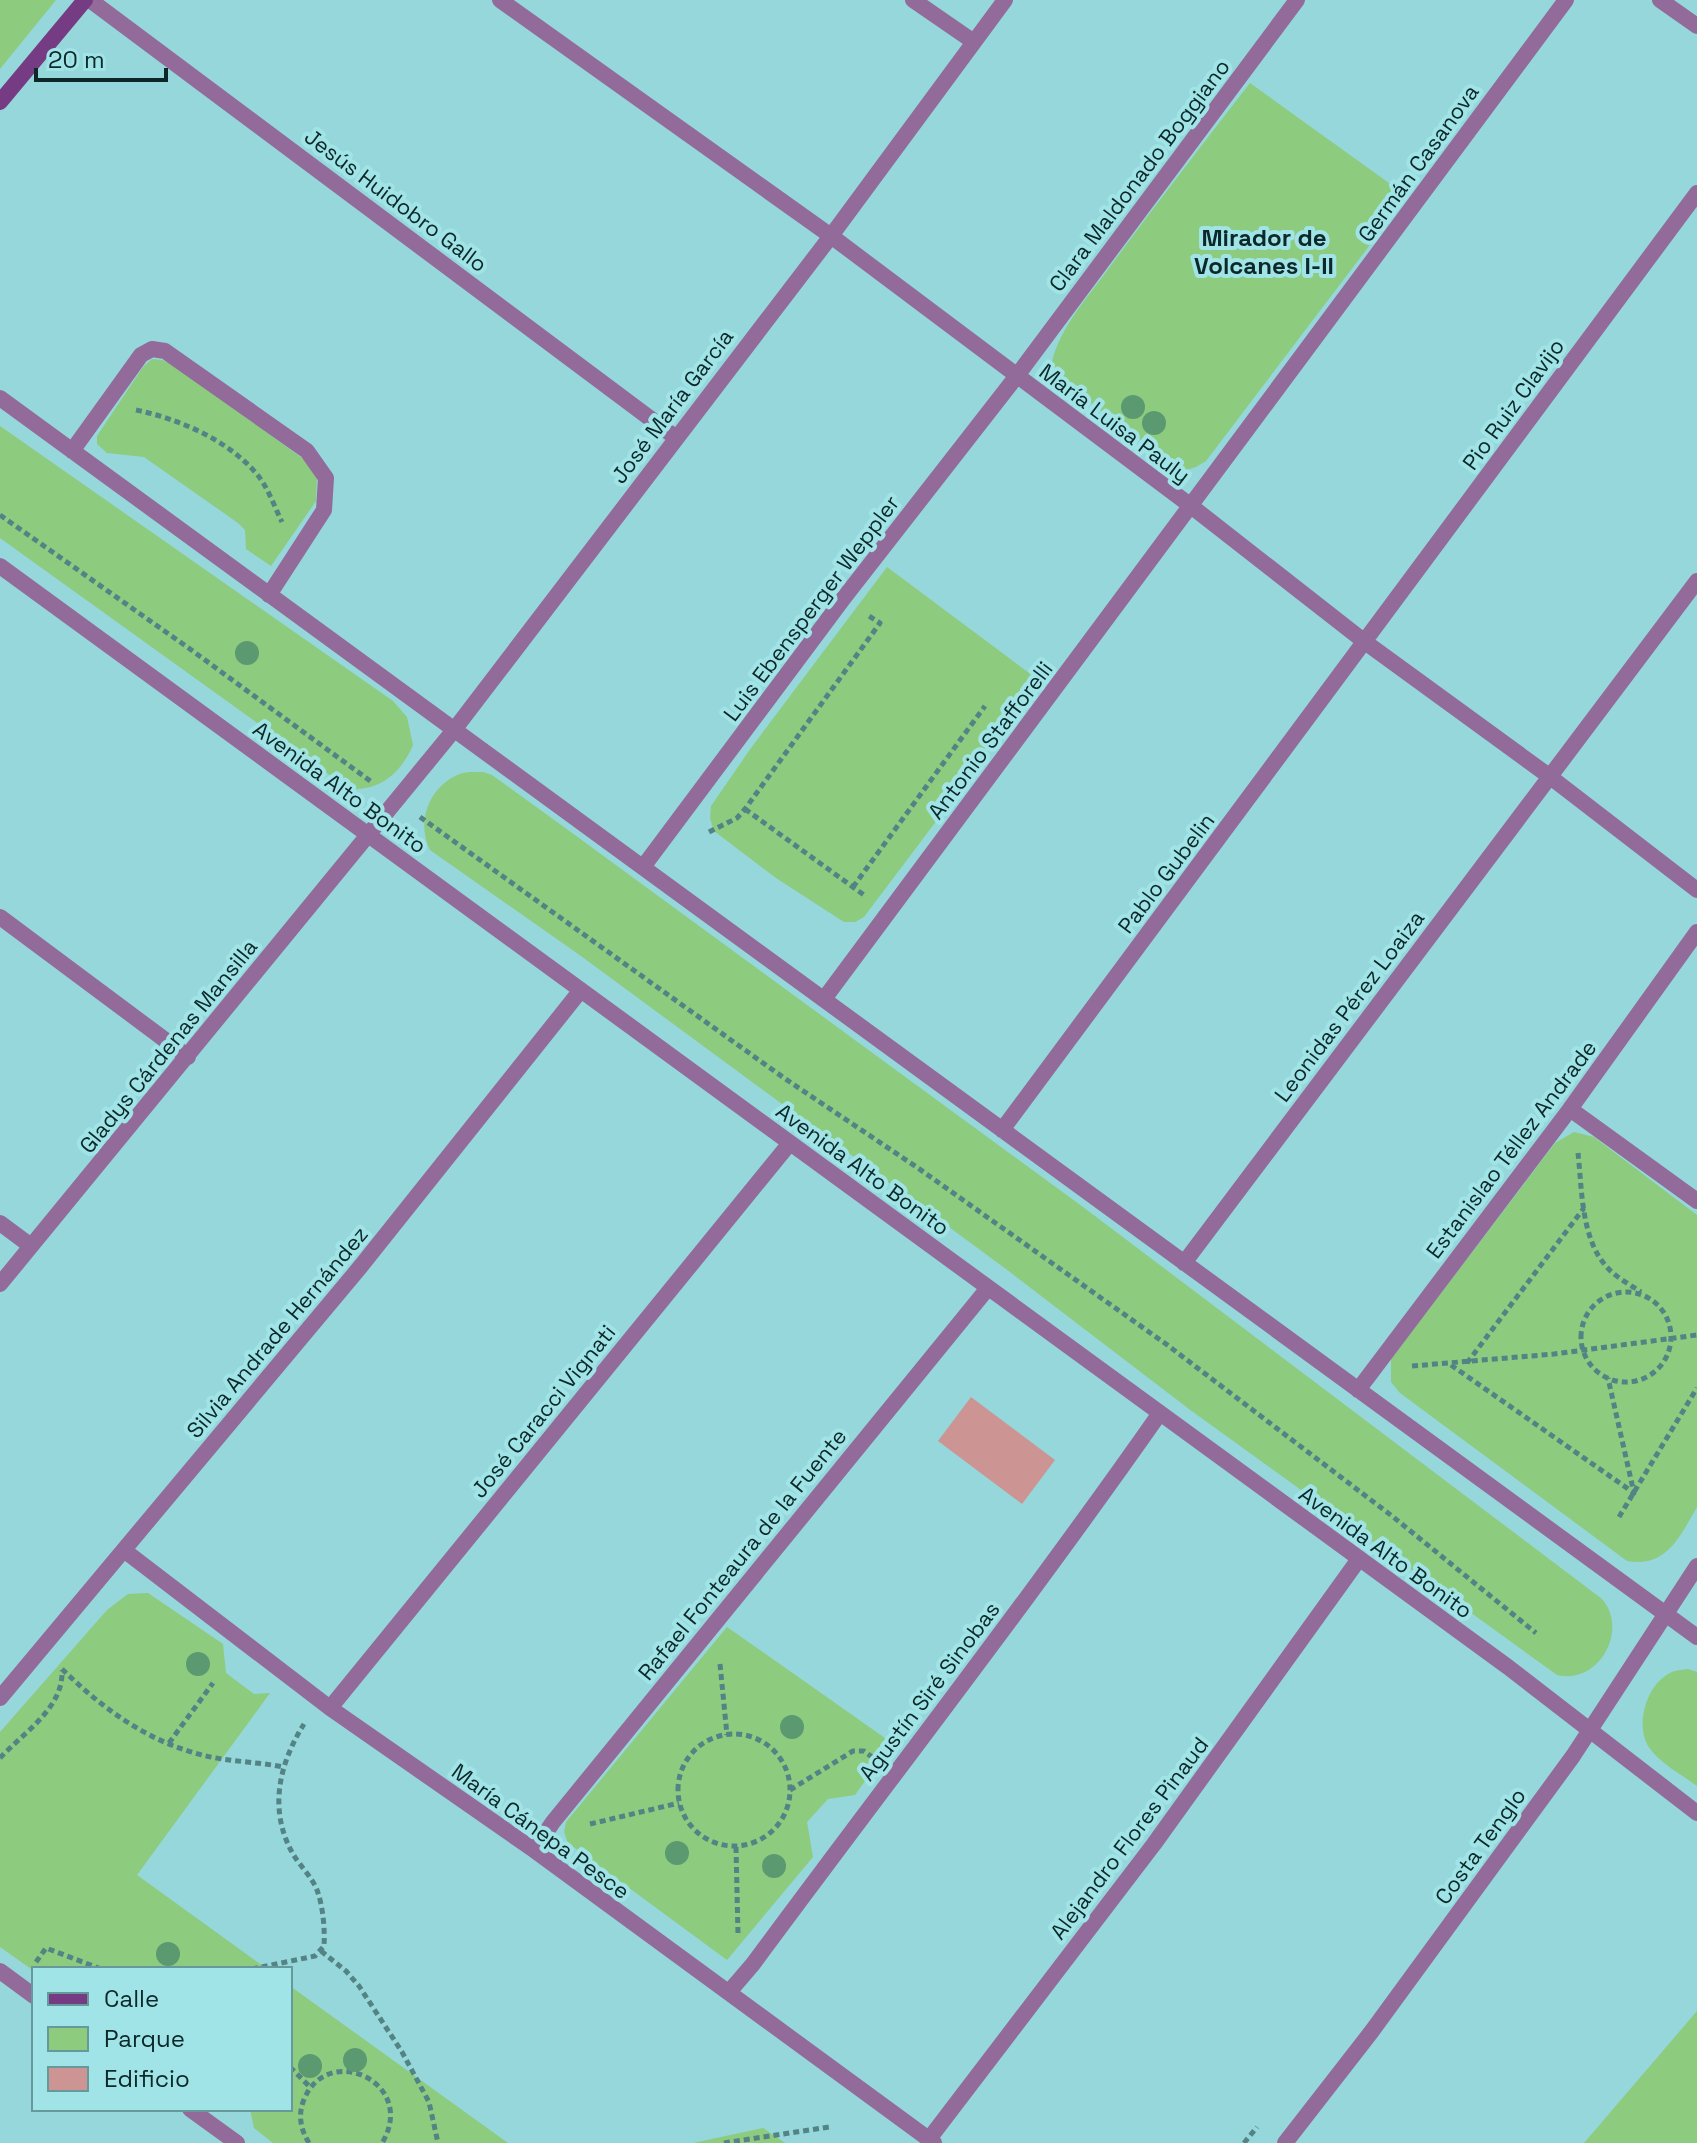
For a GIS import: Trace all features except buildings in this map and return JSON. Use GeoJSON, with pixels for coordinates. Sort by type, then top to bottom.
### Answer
{"type":"FeatureCollection","features":[{"type":"Feature","properties":{"kind":"street"},"geometry":{"type":"LineString","coordinates":[[0,102],[88,0]]}},
{"type":"Feature","properties":{"kind":"street","name":"Jesús Huidobro Gallo"},"geometry":{"type":"LineString","coordinates":[[88,0],[675,437]]}},
{"type":"Feature","properties":{"kind":"street","name":"María Luisa Pauly"},"geometry":{"type":"LineString","coordinates":[[500,0],[831,236],[1697,890]]}},
{"type":"Feature","properties":{"kind":"street"},"geometry":{"type":"LineString","coordinates":[[913,0],[974,42]]}},
{"type":"Feature","properties":{"kind":"street","name":"José María García"},"geometry":{"type":"LineString","coordinates":[[369,835],[454,730],[831,236],[1005,0]]}},
{"type":"Feature","properties":{"kind":"street","name":"Clara Maldonado Boggiano"},"geometry":{"type":"LineString","coordinates":[[1016,377],[1297,0]]}},
{"type":"Feature","properties":{"kind":"street","name":"Germán Casanova"},"geometry":{"type":"LineString","coordinates":[[1191,506],[1566,0]]}},
{"type":"Feature","properties":{"kind":"street"},"geometry":{"type":"LineString","coordinates":[[1660,0],[1697,26]]}},
{"type":"Feature","properties":{"kind":"street","name":"Pio Ruiz Clavijo"},"geometry":{"type":"LineString","coordinates":[[1365,642],[1697,193]]}},
{"type":"Feature","properties":{"kind":"street"},"geometry":{"type":"LineString","coordinates":[[72,451],[141,355],[152,349],[165,351],[307,451],[326,478],[324,510],[269,595]]}},
{"type":"Feature","properties":{"kind":"street","name":"Luis Ebensperger Weppler"},"geometry":{"type":"LineString","coordinates":[[643,867],[843,599],[1016,377]]}},
{"type":"Feature","properties":{"kind":"street"},"geometry":{"type":"LineString","coordinates":[[0,398],[1697,1637]]}},
{"type":"Feature","properties":{"kind":"street","name":"Antonio Stafforelli"},"geometry":{"type":"LineString","coordinates":[[824,999],[1191,506]]}},
{"type":"Feature","properties":{"kind":"street","name":"Avenida Alto Bonito"},"geometry":{"type":"LineString","coordinates":[[0,566],[1591,1729],[1697,1813]]}},
{"type":"Feature","properties":{"kind":"street","name":"Leonidas Pérez Loaiza"},"geometry":{"type":"LineString","coordinates":[[1184,1263],[1549,776],[1696,586]]}},
{"type":"Feature","properties":{"kind":"street","name":"Pablo Gubelin"},"geometry":{"type":"LineString","coordinates":[[1002,1130],[1365,642]]}},
{"type":"Feature","properties":{"kind":"street","name":"Gladys Cárdenas Mansilla"},"geometry":{"type":"LineString","coordinates":[[0,1284],[369,835]]}},
{"type":"Feature","properties":{"kind":"street"},"geometry":{"type":"LineString","coordinates":[[0,917],[188,1057]]}},
{"type":"Feature","properties":{"kind":"street","name":"Estanislao Téllez Andrade"},"geometry":{"type":"LineString","coordinates":[[1358,1390],[1570,1109],[1697,932]]}},
{"type":"Feature","properties":{"kind":"street","name":"Silvia Andrade Hernández"},"geometry":{"type":"LineString","coordinates":[[0,1698],[371,1254],[581,990]]}},
{"type":"Feature","properties":{"kind":"street"},"geometry":{"type":"LineString","coordinates":[[1570,1109],[1697,1201]]}},
{"type":"Feature","properties":{"kind":"street","name":"José Caracci Vignati"},"geometry":{"type":"LineString","coordinates":[[330,1708],[790,1143]]}},
{"type":"Feature","properties":{"kind":"street"},"geometry":{"type":"LineString","coordinates":[[0,1223],[31,1246]]}},
{"type":"Feature","properties":{"kind":"street","name":"Rafael Fonteaura de la Fuente"},"geometry":{"type":"LineString","coordinates":[[534,1850],[553,1822],[716,1619],[988,1288]]}},
{"type":"Feature","properties":{"kind":"street","name":"Agustín Siré Sinobas"},"geometry":{"type":"LineString","coordinates":[[729,1992],[955,1697],[1160,1413]]}},
{"type":"Feature","properties":{"kind":"street","name":"María Cánepa Pesce"},"geometry":{"type":"LineString","coordinates":[[125,1551],[330,1708],[534,1850],[931,2141]]}},
{"type":"Feature","properties":{"kind":"street","name":"Alejandro Flores Pinaud"},"geometry":{"type":"LineString","coordinates":[[931,2141],[1154,1844],[1359,1559]]}},
{"type":"Feature","properties":{"kind":"street","name":"Costa Tenglo"},"geometry":{"type":"LineString","coordinates":[[1285,2143],[1372,2031],[1591,1729],[1697,1566]]}},
{"type":"Feature","properties":{"kind":"street"},"geometry":{"type":"LineString","coordinates":[[0,1971],[32,1995]]}},
{"type":"Feature","properties":{"kind":"street"},"geometry":{"type":"LineString","coordinates":[[193,2111],[237,2143]]}},
{"type":"Feature","properties":{"kind":"path"},"geometry":{"type":"LineString","coordinates":[[124,410],[170,419],[214,440],[238,456],[263,483],[285,528]]}},
{"type":"Feature","properties":{"kind":"path"},"geometry":{"type":"LineString","coordinates":[[0,515],[177,639],[784,1078],[918,1168],[1166,1344],[1392,1516],[1536,1633]]}},
{"type":"Feature","properties":{"kind":"path"},"geometry":{"type":"LineString","coordinates":[[702,836],[737,818],[745,809],[880,623],[843,599]]}},
{"type":"Feature","properties":{"kind":"path"},"geometry":{"type":"LineString","coordinates":[[853,887],[985,706]]}},
{"type":"Feature","properties":{"kind":"path"},"geometry":{"type":"LineString","coordinates":[[745,809],[888,913]]}},
{"type":"Feature","properties":{"kind":"path"},"geometry":{"type":"LineString","coordinates":[[1570,1109],[1589,1232],[1604,1264],[1648,1297],[1663,1310],[1671,1328],[1666,1357],[1654,1372],[1627,1382],[1608,1378],[1592,1367],[1582,1351],[1580,1331],[1587,1312],[1610,1294],[1630,1291],[1648,1297]]}},
{"type":"Feature","properties":{"kind":"path"},"geometry":{"type":"LineString","coordinates":[[1467,1363],[1584,1208]]}},
{"type":"Feature","properties":{"kind":"path"},"geometry":{"type":"LineString","coordinates":[[1412,1366],[1451,1365],[1582,1351],[1697,1335]]}},
{"type":"Feature","properties":{"kind":"path"},"geometry":{"type":"LineString","coordinates":[[1451,1365],[1634,1493]]}},
{"type":"Feature","properties":{"kind":"path"},"geometry":{"type":"LineString","coordinates":[[1608,1378],[1634,1493]]}},
{"type":"Feature","properties":{"kind":"path"},"geometry":{"type":"LineString","coordinates":[[1619,1517],[1697,1388]]}},
{"type":"Feature","properties":{"kind":"path"},"geometry":{"type":"LineString","coordinates":[[716,1619],[727,1735]]}},
{"type":"Feature","properties":{"kind":"path"},"geometry":{"type":"LineString","coordinates":[[0,1758],[49,1708],[62,1680],[62,1668],[93,1699],[122,1721],[169,1743],[224,1760],[284,1767]]}},
{"type":"Feature","properties":{"kind":"path"},"geometry":{"type":"LineString","coordinates":[[169,1743],[213,1683]]}},
{"type":"Feature","properties":{"kind":"path"},"geometry":{"type":"LineString","coordinates":[[262,1967],[302,1959],[321,1951],[325,1939],[318,1893],[294,1856],[280,1822],[278,1794],[284,1767],[305,1723]]}},
{"type":"Feature","properties":{"kind":"path"},"geometry":{"type":"LineString","coordinates":[[727,1735],[748,1736],[767,1745],[787,1770],[790,1790],[786,1812],[774,1830],[757,1842],[736,1847],[704,1838],[688,1823],[679,1803],[678,1782],[685,1763],[707,1741],[727,1735]]}},
{"type":"Feature","properties":{"kind":"path"},"geometry":{"type":"LineString","coordinates":[[790,1790],[858,1750],[895,1772]]}},
{"type":"Feature","properties":{"kind":"path"},"geometry":{"type":"LineString","coordinates":[[580,1827],[679,1803]]}},
{"type":"Feature","properties":{"kind":"path"},"geometry":{"type":"LineString","coordinates":[[736,1847],[738,1938]]}},
{"type":"Feature","properties":{"kind":"path"},"geometry":{"type":"LineString","coordinates":[[33,1966],[46,1948],[96,1967]]}},
{"type":"Feature","properties":{"kind":"path"},"geometry":{"type":"LineString","coordinates":[[321,1951],[359,1986],[402,2052],[429,2102],[438,2143]]}},
{"type":"Feature","properties":{"kind":"path"},"geometry":{"type":"LineString","coordinates":[[292,2069],[311,2088]]}},
{"type":"Feature","properties":{"kind":"path"},"geometry":{"type":"LineString","coordinates":[[309,2143],[300,2116],[305,2097],[318,2081],[336,2072],[356,2072],[374,2081],[390,2106],[390,2126],[382,2143]]}},
{"type":"Feature","properties":{"kind":"path"},"geometry":{"type":"LineString","coordinates":[[724,2143],[829,2127]]}},
{"type":"Feature","properties":{"kind":"path"},"geometry":{"type":"LineString","coordinates":[[773,2135],[775,2143]]}},
{"type":"Feature","properties":{"kind":"green space"},"geometry":{"type":"Polygon","coordinates":[[[0,0],[56,0],[0,69],[0,0]]]}},
{"type":"Feature","properties":{"kind":"green space"},"geometry":{"type":"Polygon","coordinates":[[[1250,83],[1407,196],[1206,461],[1183,471],[1050,373],[1058,344],[1073,317],[1250,83]]]}},
{"type":"Feature","properties":{"kind":"green space"},"geometry":{"type":"Polygon","coordinates":[[[152,359],[174,365],[309,463],[317,475],[316,501],[271,566],[246,549],[245,530],[238,523],[144,457],[107,453],[97,444],[97,436],[143,367],[152,359]]]}},
{"type":"Feature","properties":{"kind":"green space"},"geometry":{"type":"Polygon","coordinates":[[[0,426],[393,701],[407,717],[413,745],[396,772],[370,787],[349,789],[0,538],[0,426]]]}},
{"type":"Feature","properties":{"kind":"green space"},"geometry":{"type":"Polygon","coordinates":[[[887,567],[1041,682],[864,917],[855,922],[844,922],[776,878],[714,831],[710,818],[711,806],[887,567]]]}},
{"type":"Feature","properties":{"kind":"green space"},"geometry":{"type":"Polygon","coordinates":[[[483,772],[492,775],[568,830],[1083,1207],[1602,1599],[1610,1612],[1611,1639],[1597,1664],[1586,1672],[1572,1676],[1557,1675],[1189,1409],[1006,1269],[581,956],[430,850],[424,828],[432,797],[457,775],[483,772]]]}},
{"type":"Feature","properties":{"kind":"green space"},"geometry":{"type":"Polygon","coordinates":[[[1574,1132],[1594,1137],[1697,1215],[1697,1507],[1671,1548],[1652,1560],[1641,1562],[1627,1561],[1400,1393],[1391,1382],[1391,1359],[1555,1143],[1574,1132]]]}},
{"type":"Feature","properties":{"kind":"green space"},"geometry":{"type":"Polygon","coordinates":[[[148,1593],[223,1644],[226,1673],[254,1694],[270,1693],[137,1875],[264,1967],[32,1967],[32,1970],[0,1947],[0,1732],[107,1610],[128,1594],[148,1593]]]}},
{"type":"Feature","properties":{"kind":"green space"},"geometry":{"type":"Polygon","coordinates":[[[727,1627],[892,1743],[855,1795],[828,1799],[807,1822],[813,1857],[727,1960],[568,1843],[564,1832],[566,1822],[727,1627]]]}},
{"type":"Feature","properties":{"kind":"green space"},"geometry":{"type":"Polygon","coordinates":[[[1688,1669],[1697,1672],[1697,1786],[1653,1752],[1644,1737],[1643,1727],[1646,1705],[1655,1686],[1670,1673],[1688,1669]]]}},
{"type":"Feature","properties":{"kind":"green space"},"geometry":{"type":"Polygon","coordinates":[[[292,1987],[508,2143],[273,2143],[254,2128],[250,2111],[292,2111],[292,1987]]]}},
{"type":"Feature","properties":{"kind":"green space"},"geometry":{"type":"Polygon","coordinates":[[[1697,2011],[1697,2143],[1584,2143],[1697,2011]]]}},
{"type":"Feature","properties":{"kind":"green space"},"geometry":{"type":"Polygon","coordinates":[[[763,2128],[785,2143],[693,2143],[763,2128]]]}},
{"type":"Feature","properties":{"kind":"district","name":"Mirador de Volcanes I-II"},"geometry":{"type":"Point","coordinates":[1264,251]}}]}
